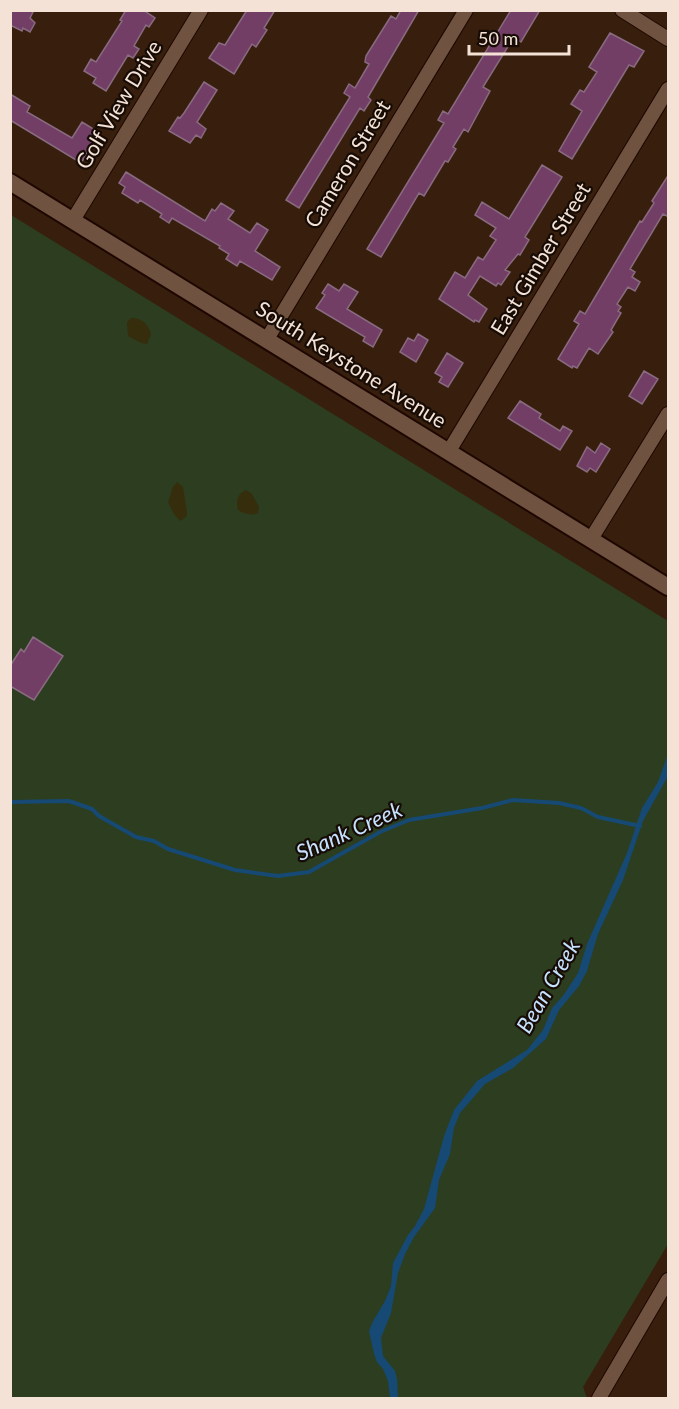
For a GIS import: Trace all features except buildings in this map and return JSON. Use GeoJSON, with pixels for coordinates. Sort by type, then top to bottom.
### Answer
{"type":"FeatureCollection","features":[{"type":"Feature","properties":{"kind":"main road","name":"South Keystone Avenue"},"geometry":{"type":"LineString","coordinates":[[10,182],[669,587]]}},
{"type":"Feature","properties":{"kind":"street","name":"Golf View Drive"},"geometry":{"type":"LineString","coordinates":[[74,220],[201,10]]}},
{"type":"Feature","properties":{"kind":"street","name":"Cameron Street"},"geometry":{"type":"LineString","coordinates":[[267,339],[466,10]]}},
{"type":"Feature","properties":{"kind":"street"},"geometry":{"type":"LineString","coordinates":[[622,10],[669,39]]}},
{"type":"Feature","properties":{"kind":"street","name":"East Gimber Street"},"geometry":{"type":"LineString","coordinates":[[449,452],[669,89]]}},
{"type":"Feature","properties":{"kind":"street"},"geometry":{"type":"LineString","coordinates":[[591,539],[669,414]]}},
{"type":"Feature","properties":{"kind":"street"},"geometry":{"type":"LineString","coordinates":[[599,1398],[669,1280]]}},
{"type":"Feature","properties":{"kind":"green space"},"geometry":{"type":"Polygon","coordinates":[[[11,215],[668,621],[668,1244],[583,1387],[587,1398],[11,1398],[11,215]]]}},
{"type":"Feature","properties":{"kind":"sand"},"geometry":{"type":"Polygon","coordinates":[[[131,318],[141,320],[148,327],[151,334],[147,344],[128,336],[127,322],[131,318]]]}},
{"type":"Feature","properties":{"kind":"sand"},"geometry":{"type":"Polygon","coordinates":[[[177,482],[183,487],[187,513],[187,516],[180,521],[168,502],[177,482]]]}},
{"type":"Feature","properties":{"kind":"sand"},"geometry":{"type":"Polygon","coordinates":[[[246,490],[252,494],[259,507],[258,513],[248,514],[238,510],[238,498],[246,490]]]}},
{"type":"Feature","properties":{"kind":"water","name":"Bean Creek"},"geometry":{"type":"Polygon","coordinates":[[[668,754],[668,776],[643,821],[623,880],[598,934],[587,971],[579,986],[559,1010],[546,1039],[513,1068],[485,1084],[460,1113],[454,1128],[450,1154],[439,1180],[435,1208],[405,1254],[398,1273],[391,1313],[381,1338],[383,1356],[395,1371],[397,1379],[398,1398],[390,1398],[388,1381],[377,1362],[369,1331],[391,1286],[393,1263],[424,1209],[444,1136],[454,1110],[477,1081],[527,1050],[543,1030],[552,1008],[578,973],[587,944],[627,853],[642,808],[658,782],[668,754]]]}},
{"type":"Feature","properties":{"kind":"waterway","name":"Shank Creek"},"geometry":{"type":"LineString","coordinates":[[10,802],[69,801],[92,809],[99,816],[136,837],[154,841],[168,849],[235,870],[278,876],[309,872],[380,832],[409,820],[482,808],[513,800],[559,803],[581,808],[598,817],[640,826]]}}]}
